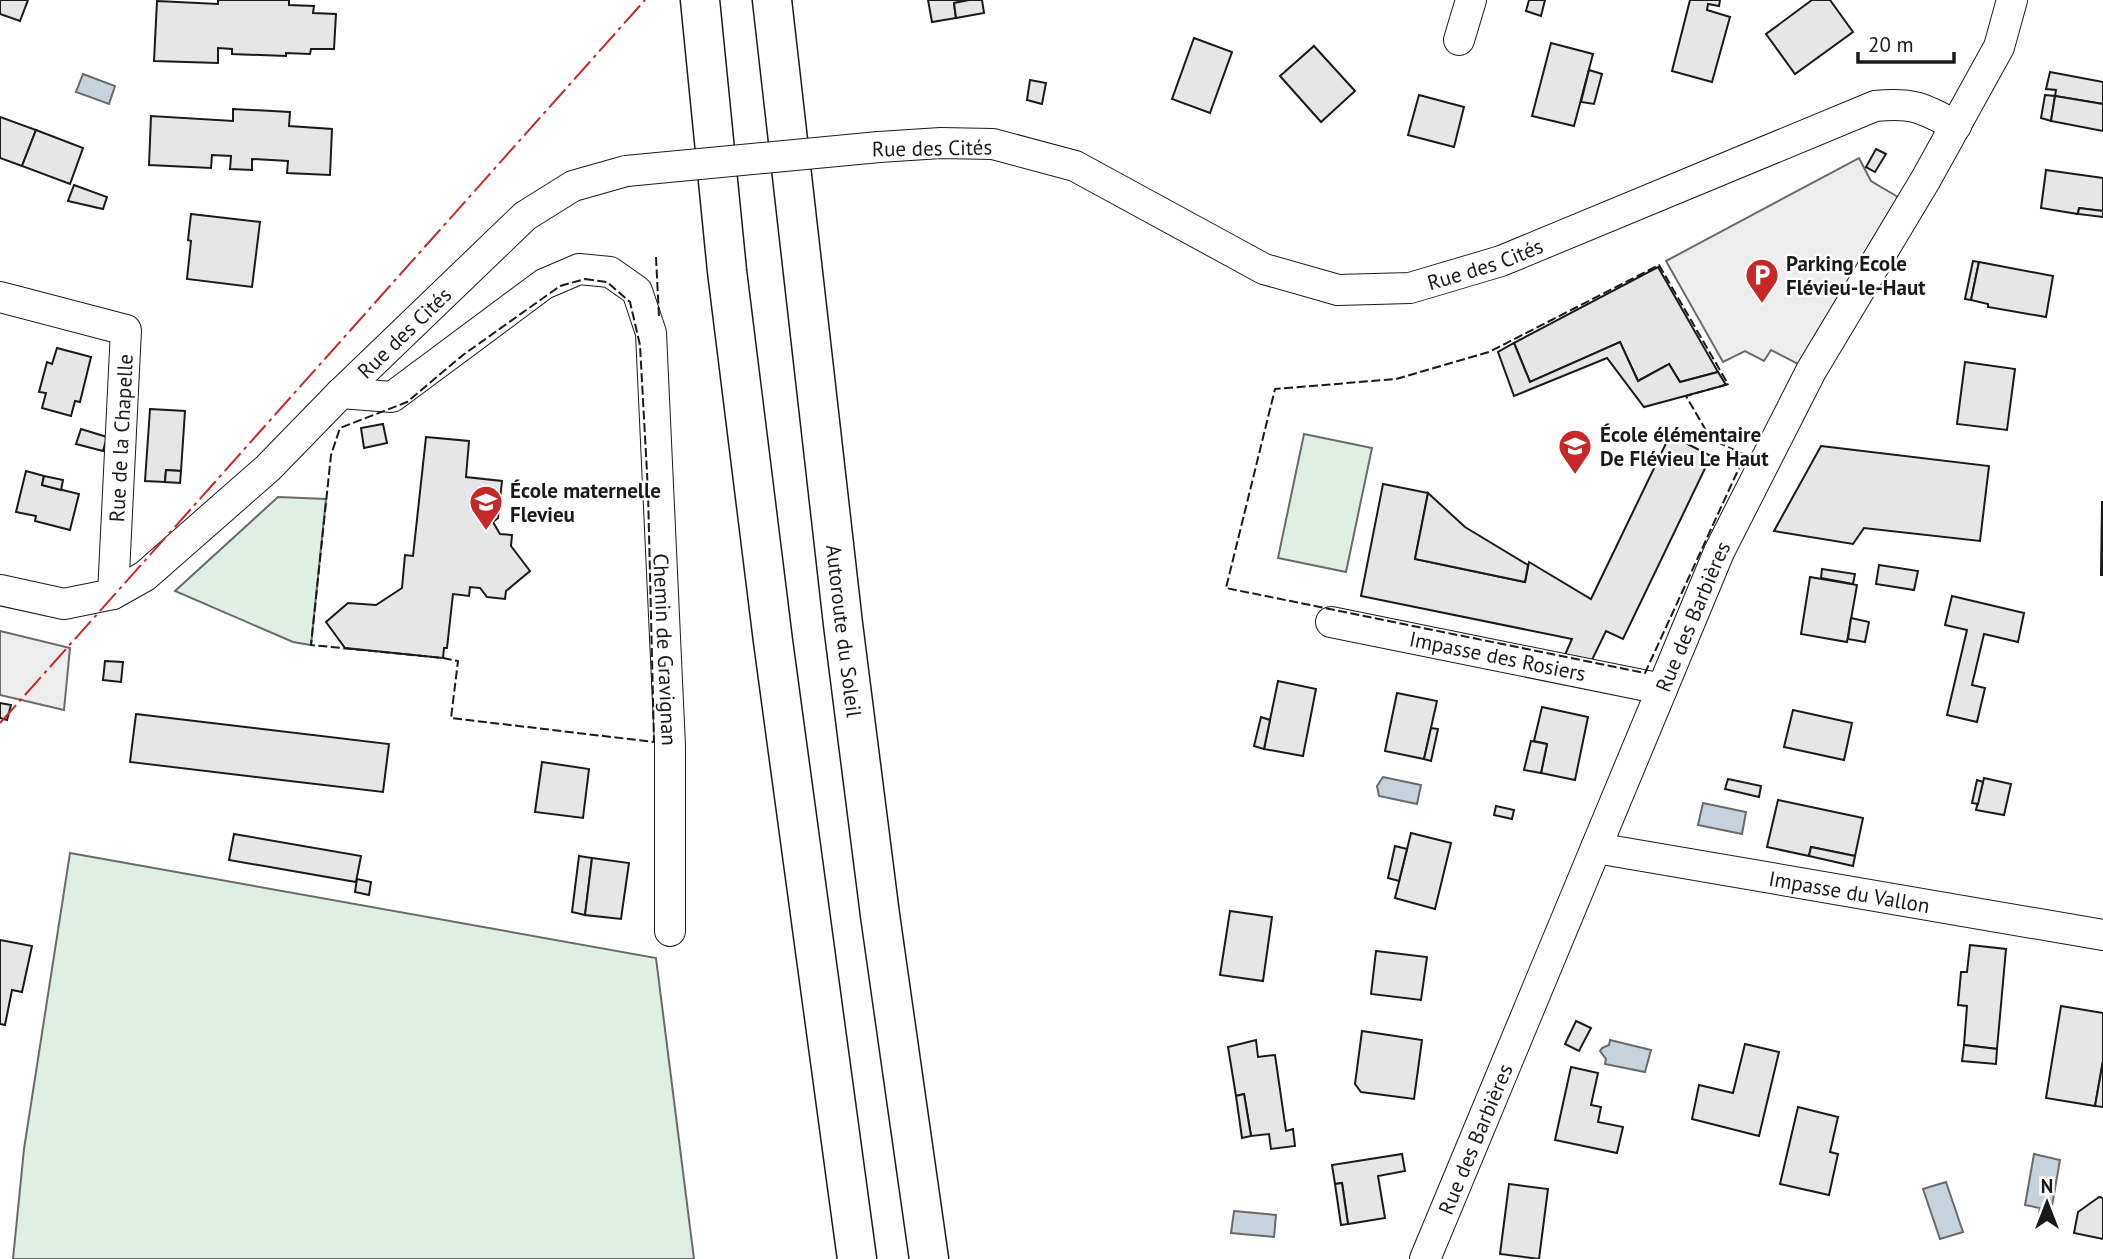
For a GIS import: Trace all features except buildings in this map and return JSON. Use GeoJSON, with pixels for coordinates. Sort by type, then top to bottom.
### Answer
{"type":"FeatureCollection","features":[{"type":"Feature","properties":{"kind":"highway"},"geometry":{"type":"LineString","coordinates":[[701,0],[727,271],[773,641],[857,1259]]}},
{"type":"Feature","properties":{"kind":"highway","name":"Autoroute du Soleil"},"geometry":{"type":"LineString","coordinates":[[772,0],[843,624],[880,915],[929,1259]]}},
{"type":"Feature","properties":{"kind":"street"},"geometry":{"type":"LineString","coordinates":[[1460,40],[1471,0]]}},
{"type":"Feature","properties":{"kind":"street","name":"Rue des Barbières"},"geometry":{"type":"LineString","coordinates":[[1425,1259],[1719,552],[1811,371],[1956,126],[1999,47],[2011,0]]}},
{"type":"Feature","properties":{"kind":"street","name":"Rue des Cités"},"geometry":{"type":"LineString","coordinates":[[0,590],[64,604],[113,593],[145,576],[268,468],[341,393],[525,216],[573,186],[626,171],[879,147],[941,143],[993,144],[1075,166],[1264,269],[1338,290],[1410,288],[1501,261],[1875,106],[1900,103],[1925,109],[1956,126]]}},
{"type":"Feature","properties":{"kind":"street","name":"Chemin de Gravignan"},"geometry":{"type":"LineString","coordinates":[[341,393],[392,397],[544,284],[579,269],[610,272],[637,291],[651,333],[670,746],[670,931]]}},
{"type":"Feature","properties":{"kind":"street","name":"Rue de la Chapelle"},"geometry":{"type":"LineString","coordinates":[[0,297],[127,330],[113,593]]}},
{"type":"Feature","properties":{"kind":"street","name":"Impasse des Rosiers"},"geometry":{"type":"LineString","coordinates":[[1331,622],[1662,689]]}},
{"type":"Feature","properties":{"kind":"street","name":"Impasse du Vallon"},"geometry":{"type":"LineString","coordinates":[[1596,848],[2103,935]]}},
{"type":"Feature","properties":{"kind":"green space"},"geometry":{"type":"Polygon","coordinates":[[[1304,434],[1372,448],[1346,572],[1278,558],[1304,434]]]}},
{"type":"Feature","properties":{"kind":"green space"},"geometry":{"type":"Polygon","coordinates":[[[278,497],[326,499],[311,645],[293,642],[175,591],[278,497]]]}},
{"type":"Feature","properties":{"kind":"green space"},"geometry":{"type":"Polygon","coordinates":[[[70,853],[656,958],[694,1259],[13,1259],[24,1149],[70,853]]]}},
{"type":"Feature","properties":{"kind":"shaded area"},"geometry":{"type":"Polygon","coordinates":[[[83,74],[115,86],[109,104],[76,92],[83,74]]]}},
{"type":"Feature","properties":{"kind":"shaded area","name":"Parking Ecole Flévieu-le-Haut"},"geometry":{"type":"Polygon","coordinates":[[[1859,158],[1871,181],[1898,197],[1798,364],[1771,350],[1764,361],[1745,351],[1723,362],[1666,261],[1859,158]]]}},
{"type":"Feature","properties":{"kind":"shaded area"},"geometry":{"type":"Polygon","coordinates":[[[0,631],[70,648],[64,710],[0,695],[0,631]]]}},
{"type":"Feature","properties":{"kind":"shaded area"},"geometry":{"type":"Polygon","coordinates":[[[1383,777],[1421,785],[1417,804],[1379,796],[1377,786],[1383,777]]]}},
{"type":"Feature","properties":{"kind":"shaded area"},"geometry":{"type":"Polygon","coordinates":[[[1703,803],[1746,812],[1742,834],[1698,825],[1703,803]]]}},
{"type":"Feature","properties":{"kind":"shaded area"},"geometry":{"type":"Polygon","coordinates":[[[1610,1040],[1651,1050],[1645,1072],[1605,1064],[1606,1059],[1600,1051],[1609,1045],[1610,1040]]]}},
{"type":"Feature","properties":{"kind":"shaded area"},"geometry":{"type":"Polygon","coordinates":[[[2034,1154],[2060,1160],[2050,1217],[2039,1215],[2040,1208],[2025,1205],[2034,1154]]]}},
{"type":"Feature","properties":{"kind":"shaded area"},"geometry":{"type":"Polygon","coordinates":[[[1946,1182],[1963,1232],[1940,1239],[1923,1189],[1946,1182]]]}},
{"type":"Feature","properties":{"kind":"shaded area"},"geometry":{"type":"Polygon","coordinates":[[[1234,1211],[1276,1215],[1274,1237],[1231,1233],[1234,1211]]]}},
{"type":"Feature","properties":{"kind":"fence"},"geometry":{"type":"LineString","coordinates":[[656,257],[659,317]]}},
{"type":"Feature","properties":{"kind":"fence"},"geometry":{"type":"LineString","coordinates":[[1659,265],[1728,384],[1686,396],[1711,439],[1745,455],[1645,673],[1226,588],[1275,389],[1396,379],[1489,352],[1659,265]]}},
{"type":"Feature","properties":{"kind":"fence"},"geometry":{"type":"LineString","coordinates":[[585,279],[607,282],[630,302],[640,345],[648,491],[654,742],[451,718],[458,661],[311,645],[331,455],[340,428],[407,402],[463,355],[560,286],[585,279]]}},
{"type":"Feature","properties":{"kind":"power"},"geometry":{"type":"LineString","coordinates":[[0,723],[645,0]]}},
{"type":"Feature","properties":{"kind":"place","name":"Parking Ecole Flévieu-le-Haut"},"geometry":{"type":"Point","coordinates":[1762,305]}},
{"type":"Feature","properties":{"kind":"place","name":"École élémentaire De Flévieu Le Haut"},"geometry":{"type":"Point","coordinates":[1575,476]}},
{"type":"Feature","properties":{"kind":"place","name":"École maternelle Flevieu"},"geometry":{"type":"Point","coordinates":[486,532]}}]}
